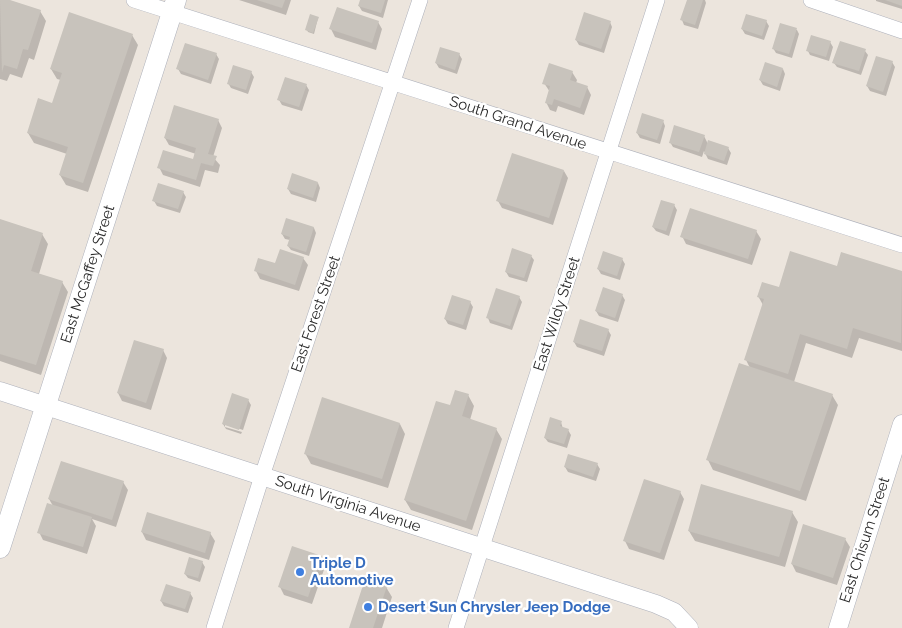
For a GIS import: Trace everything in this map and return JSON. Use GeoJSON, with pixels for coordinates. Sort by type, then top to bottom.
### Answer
{"type":"FeatureCollection","features":[{"type":"Feature","properties":{"kind":"main road","name":"East McGaffey Street"},"geometry":{"type":"LineString","coordinates":[[0,548],[174,6]]}},
{"type":"Feature","properties":{"kind":"street","name":"South Grand Avenue"},"geometry":{"type":"LineString","coordinates":[[134,0],[174,6],[394,83],[902,245]]}},
{"type":"Feature","properties":{"kind":"street","name":"East Forest Street"},"geometry":{"type":"LineString","coordinates":[[214,628],[262,476],[420,0]]}},
{"type":"Feature","properties":{"kind":"street","name":"East Wildy Street"},"geometry":{"type":"LineString","coordinates":[[456,628],[657,0]]}},
{"type":"Feature","properties":{"kind":"street"},"geometry":{"type":"LineString","coordinates":[[810,0],[902,31]]}},
{"type":"Feature","properties":{"kind":"street","name":"South Virginia Avenue"},"geometry":{"type":"LineString","coordinates":[[0,391],[656,604],[674,612],[689,628]]}},
{"type":"Feature","properties":{"kind":"street","name":"East Chisum Street"},"geometry":{"type":"LineString","coordinates":[[838,628],[902,424]]}},
{"type":"Feature","properties":{"kind":"building"},"geometry":{"type":"Polygon","coordinates":[[[0,0],[10,0],[41,10],[28,50],[23,49],[17,69],[4,65],[2,72],[0,0]]]}},
{"type":"Feature","properties":{"kind":"building"},"geometry":{"type":"Polygon","coordinates":[[[257,0],[285,0],[282,8],[257,0]]]}},
{"type":"Feature","properties":{"kind":"building"},"geometry":{"type":"Polygon","coordinates":[[[360,0],[385,0],[381,13],[358,6],[360,0]]]}},
{"type":"Feature","properties":{"kind":"building"},"geometry":{"type":"Polygon","coordinates":[[[687,0],[703,0],[695,25],[680,20],[687,0]]]}},
{"type":"Feature","properties":{"kind":"building"},"geometry":{"type":"Polygon","coordinates":[[[885,0],[902,0],[902,6],[885,0]]]}},
{"type":"Feature","properties":{"kind":"building"},"geometry":{"type":"Polygon","coordinates":[[[337,7],[379,21],[372,43],[329,29],[337,7]]]}},
{"type":"Feature","properties":{"kind":"building"},"geometry":{"type":"Polygon","coordinates":[[[69,12],[133,34],[83,183],[59,175],[68,147],[27,133],[38,98],[52,103],[62,73],[50,69],[69,12]]]}},
{"type":"Feature","properties":{"kind":"building"},"geometry":{"type":"Polygon","coordinates":[[[584,12],[611,21],[601,49],[575,40],[584,12]]]}},
{"type":"Feature","properties":{"kind":"building"},"geometry":{"type":"Polygon","coordinates":[[[310,14],[319,17],[313,33],[305,30],[310,14]]]}},
{"type":"Feature","properties":{"kind":"building"},"geometry":{"type":"Polygon","coordinates":[[[746,14],[767,20],[762,36],[741,29],[746,14]]]}},
{"type":"Feature","properties":{"kind":"building"},"geometry":{"type":"Polygon","coordinates":[[[780,23],[797,28],[789,54],[772,49],[780,23]]]}},
{"type":"Feature","properties":{"kind":"building"},"geometry":{"type":"Polygon","coordinates":[[[811,35],[831,41],[826,57],[806,51],[811,35]]]}},
{"type":"Feature","properties":{"kind":"building"},"geometry":{"type":"Polygon","coordinates":[[[840,41],[866,49],[859,71],[832,63],[840,41]]]}},
{"type":"Feature","properties":{"kind":"building"},"geometry":{"type":"Polygon","coordinates":[[[185,43],[217,53],[208,80],[176,69],[185,43]]]}},
{"type":"Feature","properties":{"kind":"building"},"geometry":{"type":"Polygon","coordinates":[[[440,47],[460,53],[455,70],[435,63],[440,47]]]}},
{"type":"Feature","properties":{"kind":"building"},"geometry":{"type":"Polygon","coordinates":[[[876,56],[893,61],[883,92],[866,86],[876,56]]]}},
{"type":"Feature","properties":{"kind":"building"},"geometry":{"type":"Polygon","coordinates":[[[765,62],[783,68],[777,87],[759,80],[765,62]]]}},
{"type":"Feature","properties":{"kind":"building"},"geometry":{"type":"Polygon","coordinates":[[[549,63],[573,71],[570,80],[588,86],[580,108],[554,99],[552,105],[545,103],[550,86],[542,84],[549,63]]]}},
{"type":"Feature","properties":{"kind":"building"},"geometry":{"type":"Polygon","coordinates":[[[233,65],[252,71],[246,90],[227,84],[233,65]]]}},
{"type":"Feature","properties":{"kind":"building"},"geometry":{"type":"Polygon","coordinates":[[[285,77],[307,84],[299,107],[277,100],[285,77]]]}},
{"type":"Feature","properties":{"kind":"building"},"geometry":{"type":"Polygon","coordinates":[[[174,105],[219,119],[208,154],[217,156],[213,166],[201,163],[196,180],[157,168],[163,150],[193,159],[196,148],[164,138],[174,105]]]}},
{"type":"Feature","properties":{"kind":"building"},"geometry":{"type":"Polygon","coordinates":[[[642,113],[664,120],[657,140],[636,133],[642,113]]]}},
{"type":"Feature","properties":{"kind":"building"},"geometry":{"type":"Polygon","coordinates":[[[674,125],[705,135],[699,152],[669,143],[674,125]]]}},
{"type":"Feature","properties":{"kind":"building"},"geometry":{"type":"Polygon","coordinates":[[[708,140],[729,147],[724,161],[704,154],[708,140]]]}},
{"type":"Feature","properties":{"kind":"building"},"geometry":{"type":"Polygon","coordinates":[[[512,153],[564,170],[549,218],[496,201],[512,153]]]}},
{"type":"Feature","properties":{"kind":"building"},"geometry":{"type":"Polygon","coordinates":[[[292,173],[318,182],[313,198],[287,189],[292,173]]]}},
{"type":"Feature","properties":{"kind":"building"},"geometry":{"type":"Polygon","coordinates":[[[158,183],[184,191],[178,209],[152,201],[158,183]]]}},
{"type":"Feature","properties":{"kind":"building"},"geometry":{"type":"Polygon","coordinates":[[[661,200],[675,204],[666,231],[652,227],[661,200]]]}},
{"type":"Feature","properties":{"kind":"building"},"geometry":{"type":"Polygon","coordinates":[[[690,208],[757,230],[748,259],[680,237],[690,208]]]}},
{"type":"Feature","properties":{"kind":"building"},"geometry":{"type":"Polygon","coordinates":[[[286,218],[314,227],[306,252],[287,246],[290,237],[281,234],[286,218]]]}},
{"type":"Feature","properties":{"kind":"building"},"geometry":{"type":"Polygon","coordinates":[[[0,219],[43,233],[31,271],[63,281],[36,365],[0,354],[0,219]]]}},
{"type":"Feature","properties":{"kind":"building"},"geometry":{"type":"Polygon","coordinates":[[[512,248],[532,255],[524,278],[505,272],[512,248]]]}},
{"type":"Feature","properties":{"kind":"building"},"geometry":{"type":"Polygon","coordinates":[[[280,249],[304,257],[295,285],[254,271],[258,258],[275,263],[280,249]]]}},
{"type":"Feature","properties":{"kind":"building"},"geometry":{"type":"Polygon","coordinates":[[[603,251],[623,258],[617,276],[597,269],[603,251]]]}},
{"type":"Feature","properties":{"kind":"building"},"geometry":{"type":"Polygon","coordinates":[[[790,251],[837,266],[841,252],[902,271],[901,343],[853,328],[847,349],[800,334],[788,374],[744,360],[764,299],[757,297],[762,282],[779,287],[790,251]]]}},
{"type":"Feature","properties":{"kind":"building"},"geometry":{"type":"Polygon","coordinates":[[[603,287],[623,294],[615,318],[595,311],[603,287]]]}},
{"type":"Feature","properties":{"kind":"building"},"geometry":{"type":"Polygon","coordinates":[[[496,288],[520,296],[510,326],[486,318],[496,288]]]}},
{"type":"Feature","properties":{"kind":"building"},"geometry":{"type":"Polygon","coordinates":[[[452,295],[471,301],[463,325],[444,319],[452,295]]]}},
{"type":"Feature","properties":{"kind":"building"},"geometry":{"type":"Polygon","coordinates":[[[580,319],[609,329],[602,351],[573,342],[580,319]]]}},
{"type":"Feature","properties":{"kind":"building"},"geometry":{"type":"Polygon","coordinates":[[[134,340],[164,349],[146,403],[117,393],[134,340]]]}},
{"type":"Feature","properties":{"kind":"building"},"geometry":{"type":"Polygon","coordinates":[[[739,363],[833,394],[800,491],[706,460],[739,363]]]}},
{"type":"Feature","properties":{"kind":"building"},"geometry":{"type":"Polygon","coordinates":[[[455,390],[469,394],[462,416],[497,428],[466,521],[404,500],[436,401],[450,405],[455,390]]]}},
{"type":"Feature","properties":{"kind":"building"},"geometry":{"type":"Polygon","coordinates":[[[232,393],[249,399],[239,430],[222,424],[232,393]]]}},
{"type":"Feature","properties":{"kind":"building"},"geometry":{"type":"Polygon","coordinates":[[[322,397],[400,423],[382,479],[304,454],[322,397]]]}},
{"type":"Feature","properties":{"kind":"building"},"geometry":{"type":"Polygon","coordinates":[[[550,417],[562,421],[560,426],[569,429],[564,444],[544,438],[550,417]]]}},
{"type":"Feature","properties":{"kind":"building"},"geometry":{"type":"Polygon","coordinates":[[[568,454],[598,463],[593,477],[564,467],[568,454]]]}},
{"type":"Feature","properties":{"kind":"building"},"geometry":{"type":"Polygon","coordinates":[[[61,461],[124,481],[112,520],[48,499],[61,461]]]}},
{"type":"Feature","properties":{"kind":"building"},"geometry":{"type":"Polygon","coordinates":[[[644,479],[681,491],[660,553],[623,541],[644,479]]]}},
{"type":"Feature","properties":{"kind":"building"},"geometry":{"type":"Polygon","coordinates":[[[701,484],[793,511],[779,557],[688,531],[701,484]]]}},
{"type":"Feature","properties":{"kind":"building"},"geometry":{"type":"Polygon","coordinates":[[[47,503],[92,517],[83,547],[37,533],[47,503]]]}},
{"type":"Feature","properties":{"kind":"building"},"geometry":{"type":"Polygon","coordinates":[[[147,512],[211,532],[205,553],[141,532],[147,512]]]}},
{"type":"Feature","properties":{"kind":"building"},"geometry":{"type":"Polygon","coordinates":[[[803,524],[846,538],[833,578],[791,564],[803,524]]]}},
{"type":"Feature","properties":{"kind":"building","name":"Triple D Automotive"},"geometry":{"type":"Polygon","coordinates":[[[292,546],[322,556],[308,597],[278,587],[292,546]]]}},
{"type":"Feature","properties":{"kind":"building"},"geometry":{"type":"Polygon","coordinates":[[[189,557],[203,561],[198,578],[184,574],[189,557]]]}},
{"type":"Feature","properties":{"kind":"building","name":"Desert Sun Chrysler Jeep Dodge"},"geometry":{"type":"Polygon","coordinates":[[[365,579],[387,586],[373,628],[349,628],[365,579]]]}},
{"type":"Feature","properties":{"kind":"building"},"geometry":{"type":"Polygon","coordinates":[[[166,584],[191,592],[185,609],[160,601],[166,584]]]}},
{"type":"Feature","properties":{"kind":"place","name":"Triple D Automotive"},"geometry":{"type":"Point","coordinates":[300,572]}},
{"type":"Feature","properties":{"kind":"place","name":"Desert Sun Chrysler Jeep Dodge"},"geometry":{"type":"Point","coordinates":[368,607]}}]}
